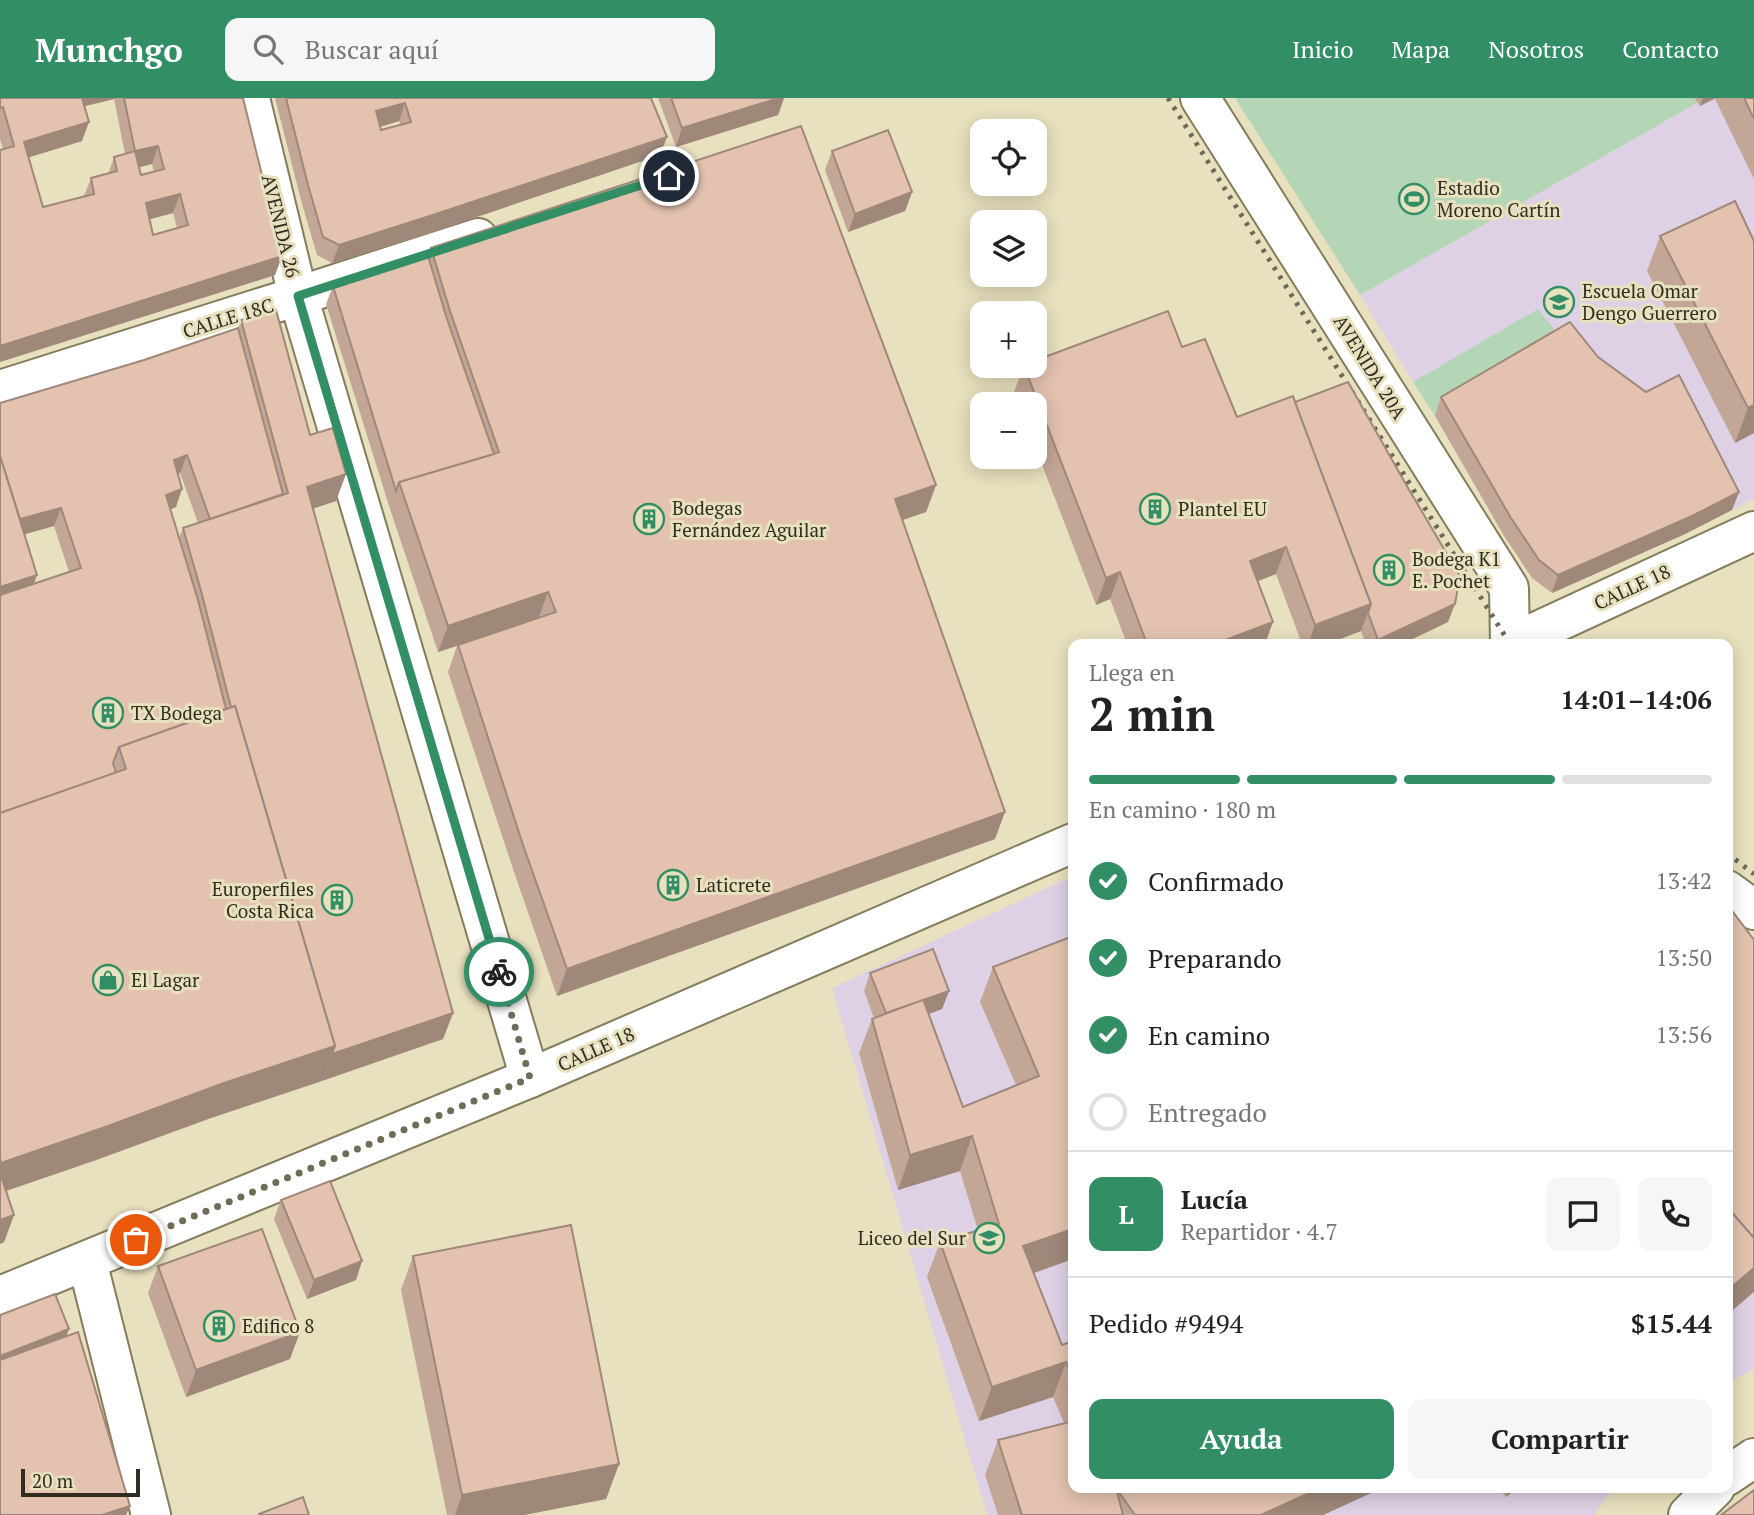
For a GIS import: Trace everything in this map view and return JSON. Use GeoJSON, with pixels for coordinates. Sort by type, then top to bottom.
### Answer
{"type":"FeatureCollection","features":[{"type":"Feature","properties":{"kind":"street","name":"AVENIDA 26"},"geometry":{"type":"LineString","coordinates":[[250,98],[298,296],[530,1078]]}},
{"type":"Feature","properties":{"kind":"street","name":"AVENIDA 20A"},"geometry":{"type":"LineString","coordinates":[[1200,98],[1509,588],[1510,639]]}},
{"type":"Feature","properties":{"kind":"street","name":"CALLE 18C"},"geometry":{"type":"LineString","coordinates":[[0,390],[510,227]]}},
{"type":"Feature","properties":{"kind":"street","name":"CALLE 18"},"geometry":{"type":"LineString","coordinates":[[1521,639],[1754,531]]}},
{"type":"Feature","properties":{"kind":"street","name":"CALLE 18"},"geometry":{"type":"LineString","coordinates":[[0,1296],[530,1078],[1068,846]]}},
{"type":"Feature","properties":{"kind":"street"},"geometry":{"type":"LineString","coordinates":[[1733,894],[1754,910]]}},
{"type":"Feature","properties":{"kind":"street"},"geometry":{"type":"LineString","coordinates":[[87,1261],[150,1515]]}},
{"type":"Feature","properties":{"kind":"street"},"geometry":{"type":"LineString","coordinates":[[1733,1472],[1754,1458]]}},
{"type":"Feature","properties":{"kind":"street"},"geometry":{"type":"LineString","coordinates":[[1688,1515],[1710,1493]]}},
{"type":"Feature","properties":{"kind":"shaded area","name":"Escuela Omar Dengo Guerrero"},"geometry":{"type":"Polygon","coordinates":[[[1694,98],[1754,98],[1754,499],[1732,510],[1672,393],[1639,410],[1591,376],[1538,310],[1413,382],[1360,295],[1697,103],[1694,98]]]}},
{"type":"Feature","properties":{"kind":"shaded area","name":"Liceo del Sur"},"geometry":{"type":"Polygon","coordinates":[[[1068,878],[1068,1493],[1610,1493],[1594,1515],[987,1515],[832,988],[1068,878]]]}},
{"type":"Feature","properties":{"kind":"shaded area"},"geometry":{"type":"Polygon","coordinates":[[[1733,1251],[1754,1275],[1754,1369],[1733,1380],[1733,1251]]]}},
{"type":"Feature","properties":{"kind":"green space","name":"Estadio Moreno Cartín"},"geometry":{"type":"Polygon","coordinates":[[[1235,98],[1694,98],[1697,103],[1360,295],[1235,98]]]}},
{"type":"Feature","properties":{"kind":"green space"},"geometry":{"type":"Polygon","coordinates":[[[1538,309],[1563,340],[1435,416],[1413,382],[1538,309]]]}},
{"type":"Feature","properties":{"kind":"building"},"geometry":{"type":"Polygon","coordinates":[[[0,98],[82,98],[89,122],[24,142],[43,207],[94,194],[91,178],[117,171],[114,157],[135,151],[124,98],[243,98],[282,256],[0,346],[0,150],[14,146],[3,107],[0,108],[0,98]],[[158,146],[135,151],[141,175],[164,169],[158,146]],[[180,194],[146,203],[153,235],[188,225],[180,194]]]}},
{"type":"Feature","properties":{"kind":"building"},"geometry":{"type":"Polygon","coordinates":[[[286,98],[651,98],[667,137],[339,245],[323,237],[286,98]],[[405,103],[376,111],[381,130],[411,122],[405,103]]]}},
{"type":"Feature","properties":{"kind":"building"},"geometry":{"type":"Polygon","coordinates":[[[671,98],[779,98],[682,128],[671,98]]]}},
{"type":"Feature","properties":{"kind":"building"},"geometry":{"type":"Polygon","coordinates":[[[1744,98],[1754,98],[1754,119],[1744,98]]]}},
{"type":"Feature","properties":{"kind":"building","name":"Bodegas Fernández Aguilar"},"geometry":{"type":"Polygon","coordinates":[[[801,126],[936,485],[895,499],[1005,812],[567,969],[523,845],[458,645],[556,612],[548,592],[448,626],[399,482],[499,452],[431,248],[801,126]]]}},
{"type":"Feature","properties":{"kind":"building"},"geometry":{"type":"Polygon","coordinates":[[[888,130],[912,192],[855,214],[832,151],[888,130]]]}},
{"type":"Feature","properties":{"kind":"building"},"geometry":{"type":"Polygon","coordinates":[[[1735,201],[1754,241],[1754,405],[1748,408],[1660,236],[1735,201]]]}},
{"type":"Feature","properties":{"kind":"building"},"geometry":{"type":"Polygon","coordinates":[[[428,256],[494,454],[399,482],[396,491],[333,286],[428,256]]]}},
{"type":"Feature","properties":{"kind":"building"},"geometry":{"type":"Polygon","coordinates":[[[276,310],[310,435],[333,428],[346,474],[307,487],[453,1013],[332,1054],[335,1046],[235,706],[231,707],[183,528],[288,493],[241,320],[276,310]]]}},
{"type":"Feature","properties":{"kind":"building","name":"Plantel EU"},"geometry":{"type":"Polygon","coordinates":[[[1168,311],[1182,347],[1205,339],[1237,417],[1293,396],[1371,604],[1315,625],[1286,547],[1250,561],[1273,622],[1228,639],[1145,639],[1120,572],[1106,578],[1047,425],[1047,392],[1034,392],[1029,378],[1047,378],[1047,356],[1168,311]]]}},
{"type":"Feature","properties":{"kind":"building"},"geometry":{"type":"Polygon","coordinates":[[[1570,322],[1598,357],[1646,392],[1679,375],[1739,492],[1692,516],[1558,575],[1539,560],[1511,518],[1441,397],[1570,322]]]}},
{"type":"Feature","properties":{"kind":"building"},"geometry":{"type":"Polygon","coordinates":[[[238,328],[283,494],[210,519],[187,455],[174,460],[182,489],[166,495],[198,600],[226,709],[119,747],[113,763],[116,773],[0,813],[0,595],[81,568],[61,508],[20,519],[0,456],[0,403],[144,360],[238,328]]]}},
{"type":"Feature","properties":{"kind":"building"},"geometry":{"type":"Polygon","coordinates":[[[1348,382],[1460,576],[1455,604],[1378,639],[1368,613],[1371,604],[1295,402],[1348,382]]]}},
{"type":"Feature","properties":{"kind":"building"},"geometry":{"type":"Polygon","coordinates":[[[0,456],[37,575],[0,587],[0,456]]]}},
{"type":"Feature","properties":{"kind":"building"},"geometry":{"type":"Polygon","coordinates":[[[235,706],[335,1046],[1,1163],[0,813],[126,769],[119,747],[235,706]]]}},
{"type":"Feature","properties":{"kind":"building"},"geometry":{"type":"Polygon","coordinates":[[[1733,912],[1754,940],[1754,1238],[1733,1214],[1733,912]]]}},
{"type":"Feature","properties":{"kind":"building"},"geometry":{"type":"Polygon","coordinates":[[[1068,938],[1068,1231],[1023,1246],[1062,1345],[1068,1343],[1068,1367],[1066,1362],[992,1387],[940,1242],[999,1224],[972,1136],[910,1155],[872,1019],[923,999],[963,1107],[1039,1076],[993,967],[1068,938]]]}},
{"type":"Feature","properties":{"kind":"building"},"geometry":{"type":"Polygon","coordinates":[[[933,949],[949,991],[886,1013],[870,973],[933,949]]]}},
{"type":"Feature","properties":{"kind":"building"},"geometry":{"type":"Polygon","coordinates":[[[0,1173],[14,1215],[0,1220],[0,1173]]]}},
{"type":"Feature","properties":{"kind":"building"},"geometry":{"type":"Polygon","coordinates":[[[330,1181],[362,1261],[314,1280],[281,1200],[330,1181]]]}},
{"type":"Feature","properties":{"kind":"building"},"geometry":{"type":"Polygon","coordinates":[[[1733,1214],[1754,1238],[1754,1268],[1733,1286],[1733,1214]]]}},
{"type":"Feature","properties":{"kind":"building"},"geometry":{"type":"Polygon","coordinates":[[[571,1225],[619,1464],[462,1495],[413,1256],[571,1225]]]}},
{"type":"Feature","properties":{"kind":"building","name":"Edifico 8"},"geometry":{"type":"Polygon","coordinates":[[[262,1229],[300,1332],[196,1370],[158,1266],[262,1229]]]}},
{"type":"Feature","properties":{"kind":"building"},"geometry":{"type":"Polygon","coordinates":[[[55,1294],[69,1329],[0,1356],[0,1315],[55,1294]]]}},
{"type":"Feature","properties":{"kind":"building"},"geometry":{"type":"Polygon","coordinates":[[[78,1332],[130,1506],[102,1515],[0,1515],[0,1360],[78,1332]]]}},
{"type":"Feature","properties":{"kind":"building"},"geometry":{"type":"Polygon","coordinates":[[[1068,1422],[1068,1493],[1117,1493],[1123,1515],[1022,1515],[998,1440],[1068,1422]]]}},
{"type":"Feature","properties":{"kind":"building"},"geometry":{"type":"Polygon","coordinates":[[[1754,1490],[1754,1515],[1721,1515],[1754,1490]]]}},
{"type":"Feature","properties":{"kind":"building"},"geometry":{"type":"Polygon","coordinates":[[[1120,1493],[1309,1493],[1261,1515],[1135,1515],[1120,1493]]]}},
{"type":"Feature","properties":{"kind":"building"},"geometry":{"type":"Polygon","coordinates":[[[303,1497],[309,1515],[259,1515],[259,1514],[303,1497]]]}},
{"type":"Feature","properties":{"kind":"railway"},"geometry":{"type":"LineString","coordinates":[[1168,98],[1507,639]]}},
{"type":"Feature","properties":{"kind":"railway"},"geometry":{"type":"LineString","coordinates":[[1733,858],[1754,874]]}},
{"type":"Feature","properties":{"kind":"way so far"},"geometry":{"type":"LineString","coordinates":[[136,1240],[530,1078],[499,972]]}},
{"type":"Feature","properties":{"kind":"place","name":"Estadio Moreno Cartín"},"geometry":{"type":"Point","coordinates":[1414,199]}},
{"type":"Feature","properties":{"kind":"place","name":"Escuela Omar Dengo Guerrero"},"geometry":{"type":"Point","coordinates":[1559,302]}},
{"type":"Feature","properties":{"kind":"place","name":"Plantel EU"},"geometry":{"type":"Point","coordinates":[1155,509]}},
{"type":"Feature","properties":{"kind":"place","name":"Bodegas Fernández Aguilar"},"geometry":{"type":"Point","coordinates":[649,519]}},
{"type":"Feature","properties":{"kind":"place","name":"Bodega K1 E. Pochet"},"geometry":{"type":"Point","coordinates":[1389,570]}},
{"type":"Feature","properties":{"kind":"place","name":"TX Bodega"},"geometry":{"type":"Point","coordinates":[108,713]}},
{"type":"Feature","properties":{"kind":"place","name":"Laticrete"},"geometry":{"type":"Point","coordinates":[673,885]}},
{"type":"Feature","properties":{"kind":"place","name":"Europerfiles Costa Rica"},"geometry":{"type":"Point","coordinates":[337,900]}},
{"type":"Feature","properties":{"kind":"place","name":"El Lagar"},"geometry":{"type":"Point","coordinates":[108,980]}},
{"type":"Feature","properties":{"kind":"place","name":"Liceo del Sur"},"geometry":{"type":"Point","coordinates":[989,1238]}},
{"type":"Feature","properties":{"kind":"place","name":"Edifico 8"},"geometry":{"type":"Point","coordinates":[219,1326]}},
{"type":"Feature","properties":{"kind":"route"},"geometry":{"type":"LineString","coordinates":[[499,972],[298,296],[669,176]]}}]}
